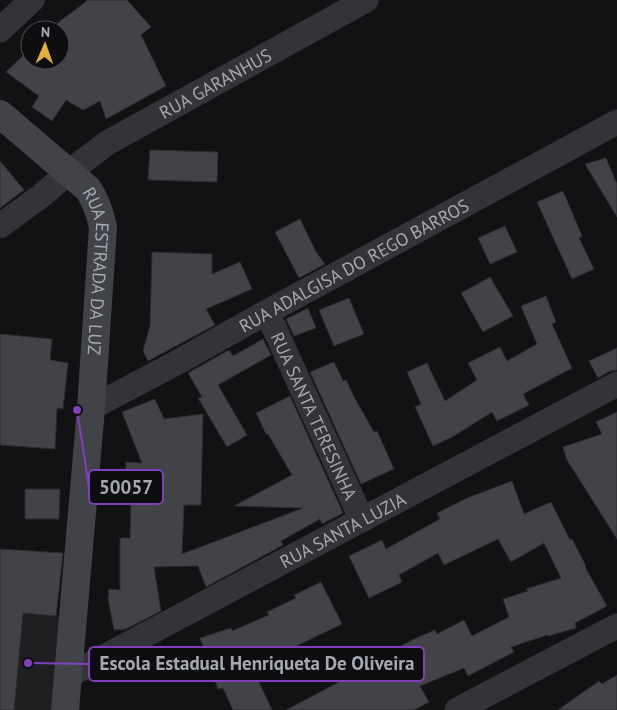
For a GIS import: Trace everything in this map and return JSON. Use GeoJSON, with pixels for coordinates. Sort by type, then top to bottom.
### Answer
{"type":"FeatureCollection","features":[{"type":"Feature","properties":{"kind":"main road","name":"RUA ESTRADA DA LUZ"},"geometry":{"type":"LineString","coordinates":[[0,114],[88,189],[100,211],[104,227],[91,408],[65,710]]}},
{"type":"Feature","properties":{"kind":"street"},"geometry":{"type":"LineString","coordinates":[[0,30],[32,0]]}},
{"type":"Feature","properties":{"kind":"street","name":"RUA GARANHUS"},"geometry":{"type":"LineString","coordinates":[[0,226],[107,143],[366,0]]}},
{"type":"Feature","properties":{"kind":"street","name":"RUA ADALGISA DO REGO BARROS"},"geometry":{"type":"LineString","coordinates":[[91,408],[617,122]]}},
{"type":"Feature","properties":{"kind":"street","name":"RUA SANTA TERESINHA"},"geometry":{"type":"LineString","coordinates":[[267,312],[362,520]]}},
{"type":"Feature","properties":{"kind":"street","name":"RUA SANTA LUZIA"},"geometry":{"type":"LineString","coordinates":[[68,676],[617,384]]}},
{"type":"Feature","properties":{"kind":"street"},"geometry":{"type":"LineString","coordinates":[[457,710],[617,626]]}},
{"type":"Feature","properties":{"kind":"shaded area"},"geometry":{"type":"Polygon","coordinates":[[[0,611],[61,617],[51,710],[0,710],[0,611]]]}},
{"type":"Feature","properties":{"kind":"building"},"geometry":{"type":"Polygon","coordinates":[[[88,0],[127,0],[151,27],[141,35],[166,86],[106,119],[100,101],[83,110],[66,100],[52,121],[32,107],[39,96],[6,72],[20,59],[20,70],[70,70],[70,20],[62,20],[88,0]]]}},
{"type":"Feature","properties":{"kind":"building"},"geometry":{"type":"Polygon","coordinates":[[[150,150],[218,152],[217,182],[148,180],[150,150]]]}},
{"type":"Feature","properties":{"kind":"building"},"geometry":{"type":"Polygon","coordinates":[[[606,158],[617,184],[617,217],[585,164],[606,158]]]}},
{"type":"Feature","properties":{"kind":"building"},"geometry":{"type":"Polygon","coordinates":[[[0,161],[24,190],[0,208],[0,161]]]}},
{"type":"Feature","properties":{"kind":"building"},"geometry":{"type":"Polygon","coordinates":[[[563,191],[582,236],[579,238],[594,269],[572,279],[537,202],[563,191]]]}},
{"type":"Feature","properties":{"kind":"building"},"geometry":{"type":"Polygon","coordinates":[[[300,219],[316,252],[325,264],[299,278],[275,232],[300,219]]]}},
{"type":"Feature","properties":{"kind":"building"},"geometry":{"type":"Polygon","coordinates":[[[505,226],[517,252],[490,264],[478,238],[505,226]]]}},
{"type":"Feature","properties":{"kind":"building"},"geometry":{"type":"Polygon","coordinates":[[[152,252],[212,254],[212,274],[240,262],[252,289],[206,309],[215,325],[148,361],[143,351],[150,326],[152,252]]]}},
{"type":"Feature","properties":{"kind":"building"},"geometry":{"type":"Polygon","coordinates":[[[490,277],[513,316],[483,332],[461,293],[490,277]]]}},
{"type":"Feature","properties":{"kind":"building"},"geometry":{"type":"Polygon","coordinates":[[[546,296],[556,322],[552,324],[572,368],[523,394],[529,405],[497,421],[492,412],[454,436],[433,446],[415,407],[421,404],[407,372],[427,363],[445,401],[477,380],[468,363],[500,347],[507,361],[537,344],[521,306],[546,296]]]}},
{"type":"Feature","properties":{"kind":"building"},"geometry":{"type":"Polygon","coordinates":[[[349,298],[364,334],[334,346],[319,310],[349,298]]]}},
{"type":"Feature","properties":{"kind":"building"},"geometry":{"type":"Polygon","coordinates":[[[308,308],[316,328],[294,336],[286,319],[308,308]]]}},
{"type":"Feature","properties":{"kind":"building"},"geometry":{"type":"Polygon","coordinates":[[[0,334],[52,339],[50,360],[68,363],[63,409],[57,408],[55,449],[0,445],[0,334]]]}},
{"type":"Feature","properties":{"kind":"building"},"geometry":{"type":"Polygon","coordinates":[[[263,339],[271,355],[218,385],[247,435],[227,447],[198,398],[202,397],[188,373],[229,350],[233,356],[263,339]]]}},
{"type":"Feature","properties":{"kind":"building"},"geometry":{"type":"Polygon","coordinates":[[[617,348],[617,370],[610,371],[598,378],[589,361],[617,348]]]}},
{"type":"Feature","properties":{"kind":"building"},"geometry":{"type":"Polygon","coordinates":[[[334,362],[343,381],[346,380],[374,432],[377,431],[394,469],[361,484],[310,372],[334,362]]]}},
{"type":"Feature","properties":{"kind":"building"},"geometry":{"type":"Polygon","coordinates":[[[290,396],[343,513],[322,524],[320,519],[281,541],[283,545],[206,587],[198,566],[154,567],[161,611],[126,629],[114,630],[108,599],[109,589],[120,590],[120,538],[130,538],[131,503],[125,503],[126,462],[142,463],[122,412],[155,399],[164,419],[203,414],[201,505],[184,505],[182,554],[303,508],[234,506],[292,475],[268,434],[266,434],[256,413],[290,396]]]}},
{"type":"Feature","properties":{"kind":"building"},"geometry":{"type":"Polygon","coordinates":[[[617,412],[617,539],[567,460],[563,447],[602,434],[596,422],[617,412]]]}},
{"type":"Feature","properties":{"kind":"building"},"geometry":{"type":"Polygon","coordinates":[[[512,481],[524,514],[551,502],[607,606],[575,623],[576,628],[511,647],[514,652],[468,676],[464,668],[420,686],[429,702],[414,710],[286,710],[377,662],[376,660],[412,640],[435,630],[437,634],[464,620],[472,636],[509,617],[503,599],[528,591],[526,589],[561,578],[544,543],[511,562],[498,539],[444,565],[438,553],[399,575],[402,582],[369,598],[349,556],[382,540],[386,549],[440,519],[437,513],[467,498],[512,481]]]}},
{"type":"Feature","properties":{"kind":"building"},"geometry":{"type":"Polygon","coordinates":[[[25,489],[60,489],[59,519],[25,519],[25,489]]]}},
{"type":"Feature","properties":{"kind":"building"},"geometry":{"type":"Polygon","coordinates":[[[0,549],[63,553],[56,616],[23,613],[14,710],[0,710],[0,549]]]}},
{"type":"Feature","properties":{"kind":"building"},"geometry":{"type":"Polygon","coordinates":[[[321,582],[342,624],[284,652],[283,650],[251,665],[272,710],[233,710],[223,688],[218,689],[200,638],[231,628],[232,631],[269,615],[267,612],[296,598],[294,595],[321,582]]]}},
{"type":"Feature","properties":{"kind":"building"},"geometry":{"type":"Polygon","coordinates":[[[617,675],[617,710],[558,710],[599,681],[602,684],[617,675]]]}},
{"type":"Feature","properties":{"kind":"place","name":"50057"},"geometry":{"type":"Point","coordinates":[77,410]}},
{"type":"Feature","properties":{"kind":"place","name":"Escola Estadual Henriqueta De Oliveira"},"geometry":{"type":"Point","coordinates":[28,663]}}]}
